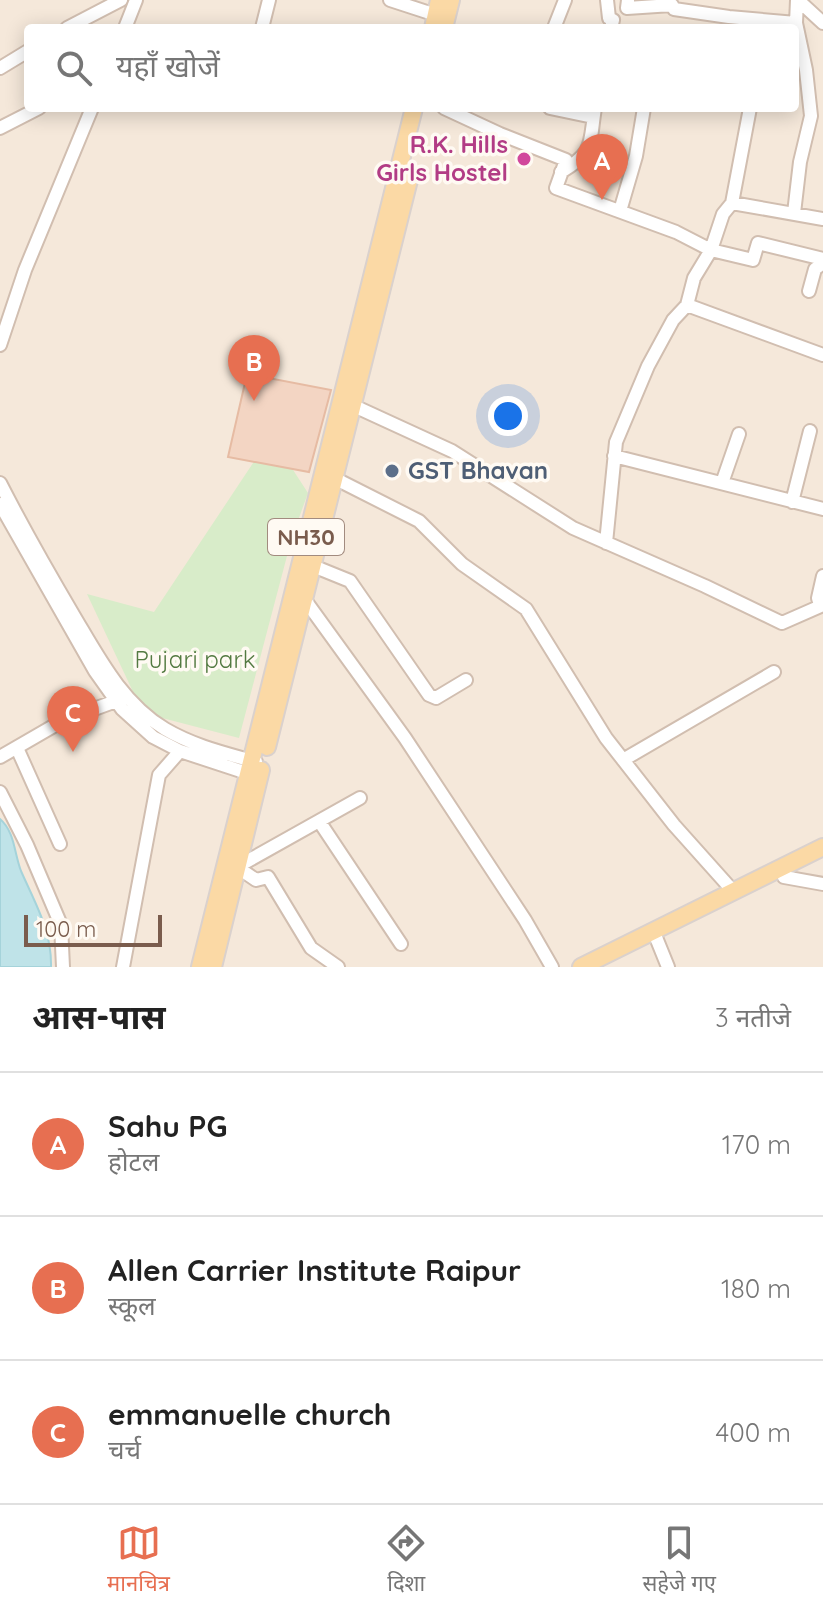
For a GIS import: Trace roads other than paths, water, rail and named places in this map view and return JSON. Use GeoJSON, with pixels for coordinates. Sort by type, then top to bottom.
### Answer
{"type":"FeatureCollection","features":[{"type":"Feature","properties":{"kind":"main road"},"geometry":{"type":"LineString","coordinates":[[438,18],[451,0]]}},
{"type":"Feature","properties":{"kind":"main road","name":"NH30"},"geometry":{"type":"LineString","coordinates":[[213,967],[237,867],[287,613],[413,112]]}},
{"type":"Feature","properties":{"kind":"main road","name":"NH30"},"geometry":{"type":"LineString","coordinates":[[200,967],[305,600],[424,112]]}},
{"type":"Feature","properties":{"kind":"main road"},"geometry":{"type":"LineString","coordinates":[[581,967],[656,935],[782,873],[823,847]]}},
{"type":"Feature","properties":{"kind":"main road"},"geometry":{"type":"LineString","coordinates":[[605,967],[733,891],[823,858]]}},
{"type":"Feature","properties":{"kind":"street"},"geometry":{"type":"LineString","coordinates":[[75,24],[121,0]]}},
{"type":"Feature","properties":{"kind":"street"},"geometry":{"type":"LineString","coordinates":[[127,24],[136,0]]}},
{"type":"Feature","properties":{"kind":"street"},"geometry":{"type":"LineString","coordinates":[[263,24],[269,0]]}},
{"type":"Feature","properties":{"kind":"street"},"geometry":{"type":"LineString","coordinates":[[390,0],[438,18]]}},
{"type":"Feature","properties":{"kind":"street"},"geometry":{"type":"LineString","coordinates":[[556,24],[565,0]]}},
{"type":"Feature","properties":{"kind":"street"},"geometry":{"type":"LineString","coordinates":[[607,0],[612,24]]}},
{"type":"Feature","properties":{"kind":"street"},"geometry":{"type":"LineString","coordinates":[[628,0],[627,8],[659,3],[672,5],[674,9],[712,15],[796,23],[798,0]]}},
{"type":"Feature","properties":{"kind":"street"},"geometry":{"type":"LineString","coordinates":[[798,0],[823,23]]}},
{"type":"Feature","properties":{"kind":"street"},"geometry":{"type":"LineString","coordinates":[[794,213],[800,162],[816,126],[799,40]]}},
{"type":"Feature","properties":{"kind":"street"},"geometry":{"type":"LineString","coordinates":[[0,68],[24,53]]}},
{"type":"Feature","properties":{"kind":"street"},"geometry":{"type":"LineString","coordinates":[[799,92],[809,95]]}},
{"type":"Feature","properties":{"kind":"street"},"geometry":{"type":"LineString","coordinates":[[0,143],[3,126],[31,112]]}},
{"type":"Feature","properties":{"kind":"street"},"geometry":{"type":"LineString","coordinates":[[0,345],[25,270],[90,112]]}},
{"type":"Feature","properties":{"kind":"street"},"geometry":{"type":"LineString","coordinates":[[453,112],[566,160],[556,188],[592,203],[676,232],[711,250],[753,260],[758,243],[823,261],[815,269],[809,291]]}},
{"type":"Feature","properties":{"kind":"street"},"geometry":{"type":"LineString","coordinates":[[620,211],[636,156],[643,112]]}},
{"type":"Feature","properties":{"kind":"street"},"geometry":{"type":"LineString","coordinates":[[606,543],[616,442],[648,366],[673,320],[687,305],[694,278],[711,250],[723,214],[732,203],[749,112]]}},
{"type":"Feature","properties":{"kind":"street"},"geometry":{"type":"LineString","coordinates":[[561,172],[582,160],[587,153],[594,113]]}},
{"type":"Feature","properties":{"kind":"street"},"geometry":{"type":"LineString","coordinates":[[732,203],[823,219]]}},
{"type":"Feature","properties":{"kind":"street"},"geometry":{"type":"LineString","coordinates":[[687,305],[823,355]]}},
{"type":"Feature","properties":{"kind":"street"},"geometry":{"type":"LineString","coordinates":[[354,406],[452,451],[573,528],[782,623],[822,605],[818,598],[823,576]]}},
{"type":"Feature","properties":{"kind":"street"},"geometry":{"type":"LineString","coordinates":[[792,502],[810,431]]}},
{"type":"Feature","properties":{"kind":"street"},"geometry":{"type":"LineString","coordinates":[[722,483],[739,434]]}},
{"type":"Feature","properties":{"kind":"street"},"geometry":{"type":"LineString","coordinates":[[614,456],[823,509]]}},
{"type":"Feature","properties":{"kind":"street"},"geometry":{"type":"LineString","coordinates":[[334,478],[419,521],[462,564],[526,609],[606,738],[674,825],[733,891]]}},
{"type":"Feature","properties":{"kind":"street"},"geometry":{"type":"LineString","coordinates":[[0,483],[91,646],[126,696],[163,728],[196,746],[256,769]]}},
{"type":"Feature","properties":{"kind":"street"},"geometry":{"type":"LineString","coordinates":[[0,504],[95,671],[116,701],[143,729],[180,751],[256,769]]}},
{"type":"Feature","properties":{"kind":"street"},"geometry":{"type":"LineString","coordinates":[[313,566],[350,581],[429,695],[436,698],[442,696],[466,680]]}},
{"type":"Feature","properties":{"kind":"street"},"geometry":{"type":"LineString","coordinates":[[305,600],[405,738],[525,920],[552,967]]}},
{"type":"Feature","properties":{"kind":"street"},"geometry":{"type":"LineString","coordinates":[[623,760],[774,672]]}},
{"type":"Feature","properties":{"kind":"street"},"geometry":{"type":"LineString","coordinates":[[0,757],[64,720],[116,701]]}},
{"type":"Feature","properties":{"kind":"street"},"geometry":{"type":"LineString","coordinates":[[17,748],[60,844]]}},
{"type":"Feature","properties":{"kind":"street"},"geometry":{"type":"LineString","coordinates":[[123,967],[159,775],[180,751]]}},
{"type":"Feature","properties":{"kind":"street"},"geometry":{"type":"LineString","coordinates":[[1,795],[21,832],[61,925],[63,967]]}},
{"type":"Feature","properties":{"kind":"street"},"geometry":{"type":"LineString","coordinates":[[338,967],[311,948],[268,877],[256,880],[237,867],[360,798]]}},
{"type":"Feature","properties":{"kind":"street"},"geometry":{"type":"LineString","coordinates":[[319,821],[401,944]]}},
{"type":"Feature","properties":{"kind":"street"},"geometry":{"type":"LineString","coordinates":[[782,873],[823,884]]}},
{"type":"Feature","properties":{"kind":"street"},"geometry":{"type":"LineString","coordinates":[[656,935],[668,967]]}},
{"type":"Feature","properties":{"kind":"water"},"geometry":{"type":"Polygon","coordinates":[[[0,819],[11,836],[21,871],[42,918],[49,941],[51,967],[0,967],[0,819]]]}},
{"type":"Feature","properties":{"kind":"place","name":"R.K. Hills Girls Hostel"},"geometry":{"type":"Point","coordinates":[524,159]}},
{"type":"Feature","properties":{"kind":"place","name":"Sahu PG"},"geometry":{"type":"Point","coordinates":[602,200]}},
{"type":"Feature","properties":{"kind":"place","name":"Allen Carrier Institute Raipur"},"geometry":{"type":"Point","coordinates":[254,401]}},
{"type":"Feature","properties":{"kind":"place","name":"GST Bhavan"},"geometry":{"type":"Point","coordinates":[392,471]}},
{"type":"Feature","properties":{"kind":"place","name":"emmanuelle church"},"geometry":{"type":"Point","coordinates":[73,752]}},
{"type":"Feature","properties":{"kind":"park label","name":"Pujari park"},"geometry":{"type":"Point","coordinates":[195,660]}}]}
